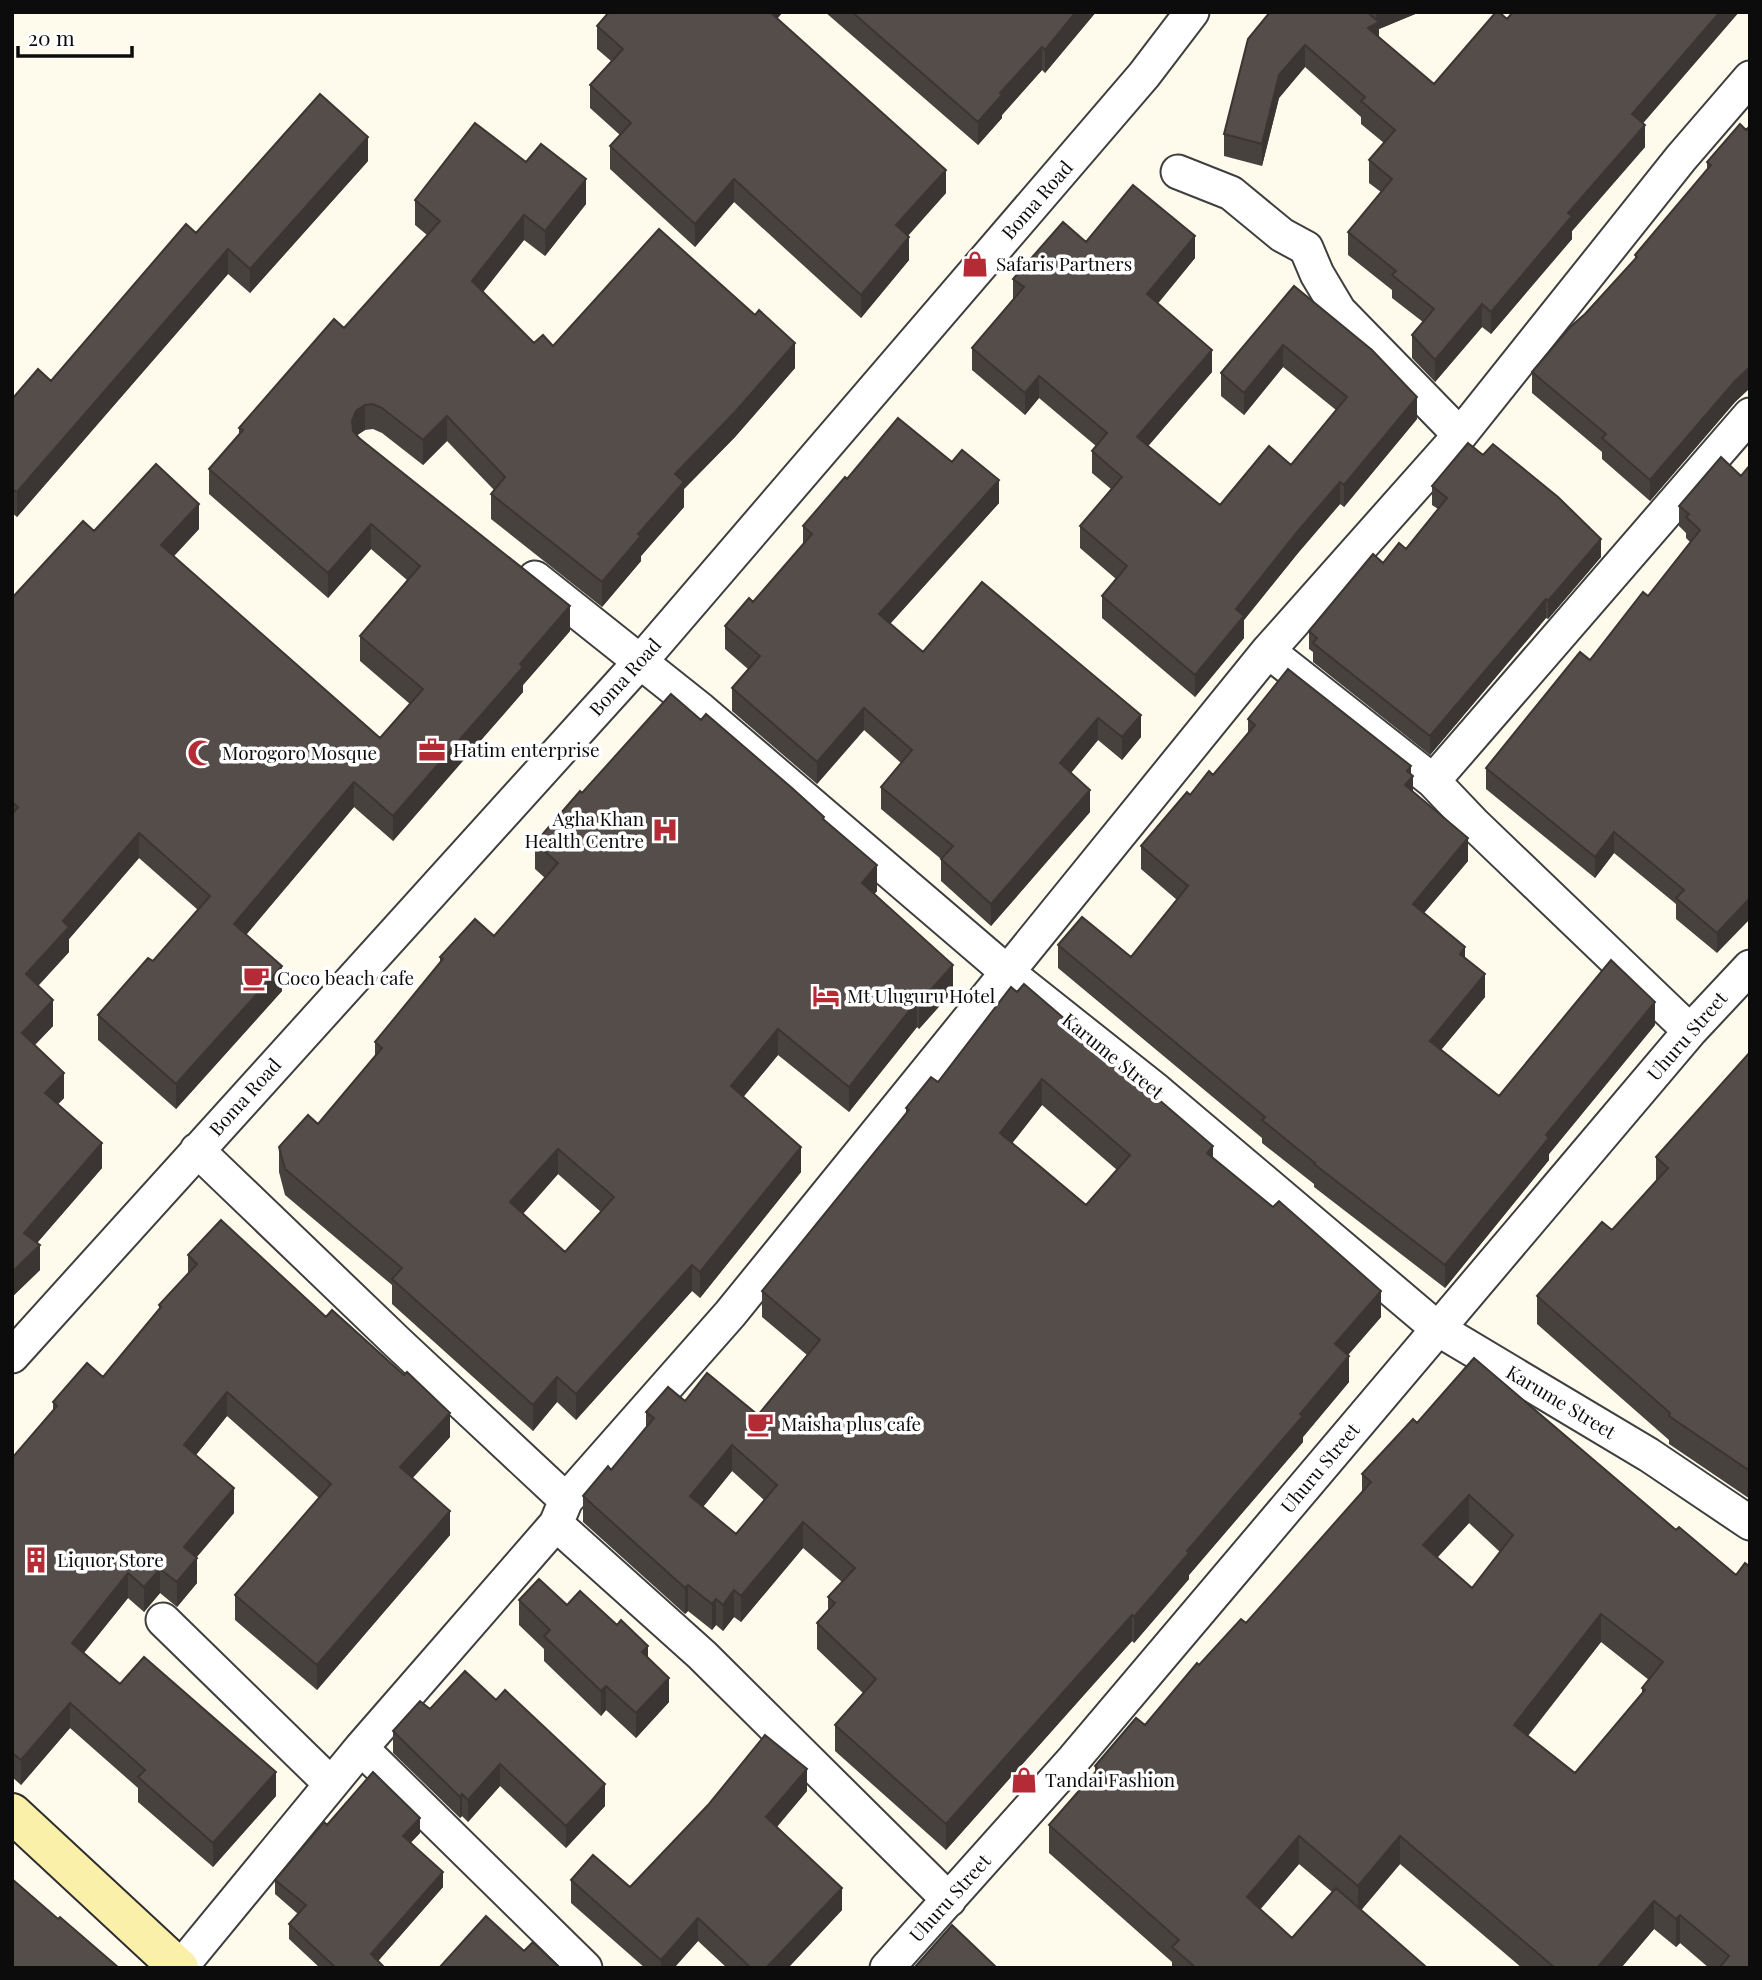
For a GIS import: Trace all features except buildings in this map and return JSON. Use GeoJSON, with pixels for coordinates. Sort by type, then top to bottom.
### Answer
{"type":"FeatureCollection","features":[{"type":"Feature","properties":{"kind":"main road"},"geometry":{"type":"LineString","coordinates":[[12,1813],[180,1968]]}},
{"type":"Feature","properties":{"kind":"street","name":"Boma Road"},"geometry":{"type":"LineString","coordinates":[[12,1356],[640,662],[1135,86],[1192,12]]}},
{"type":"Feature","properties":{"kind":"street"},"geometry":{"type":"LineString","coordinates":[[180,1968],[361,1748],[730,1314],[1268,651],[1460,435],[1681,158],[1745,94]]}},
{"type":"Feature","properties":{"kind":"street"},"geometry":{"type":"LineString","coordinates":[[1178,172],[1231,193],[1282,235],[1307,248],[1317,274],[1339,311],[1460,435]]}},
{"type":"Feature","properties":{"kind":"street"},"geometry":{"type":"LineString","coordinates":[[1433,780],[1750,415]]}},
{"type":"Feature","properties":{"kind":"street","name":"Karume Street"},"geometry":{"type":"LineString","coordinates":[[511,559],[701,710],[1007,972],[1157,1091],[1438,1329],[1649,1455],[1750,1523]]}},
{"type":"Feature","properties":{"kind":"street"},"geometry":{"type":"LineString","coordinates":[[1268,651],[1433,780],[1473,823],[1690,1031]]}},
{"type":"Feature","properties":{"kind":"street","name":"Uhuru Street"},"geometry":{"type":"LineString","coordinates":[[887,1968],[1074,1759],[1690,1031],[1750,967]]}},
{"type":"Feature","properties":{"kind":"street"},"geometry":{"type":"LineString","coordinates":[[197,1150],[949,1900]]}},
{"type":"Feature","properties":{"kind":"street"},"geometry":{"type":"LineString","coordinates":[[163,1620],[331,1784]]}},
{"type":"Feature","properties":{"kind":"street"},"geometry":{"type":"LineString","coordinates":[[361,1748],[585,1968]]}},
{"type":"Feature","properties":{"kind":"place","name":"Safaris Partners"},"geometry":{"type":"Point","coordinates":[975,264]}},
{"type":"Feature","properties":{"kind":"place","name":"Hatim enterprise"},"geometry":{"type":"Point","coordinates":[432,750]}},
{"type":"Feature","properties":{"kind":"place","name":"Morogoro Mosque"},"geometry":{"type":"Point","coordinates":[201,753]}},
{"type":"Feature","properties":{"kind":"place","name":"Agha Khan Health Centre"},"geometry":{"type":"Point","coordinates":[665,830]}},
{"type":"Feature","properties":{"kind":"place","name":"Coco beach cafe"},"geometry":{"type":"Point","coordinates":[256,978]}},
{"type":"Feature","properties":{"kind":"place","name":"Mt Uluguru Hotel"},"geometry":{"type":"Point","coordinates":[826,996]}},
{"type":"Feature","properties":{"kind":"place","name":"Maisha plus cafe"},"geometry":{"type":"Point","coordinates":[760,1424]}},
{"type":"Feature","properties":{"kind":"place","name":"Liquor Store"},"geometry":{"type":"Point","coordinates":[36,1560]}},
{"type":"Feature","properties":{"kind":"place","name":"Tandai Fashion"},"geometry":{"type":"Point","coordinates":[1024,1780]}}]}
